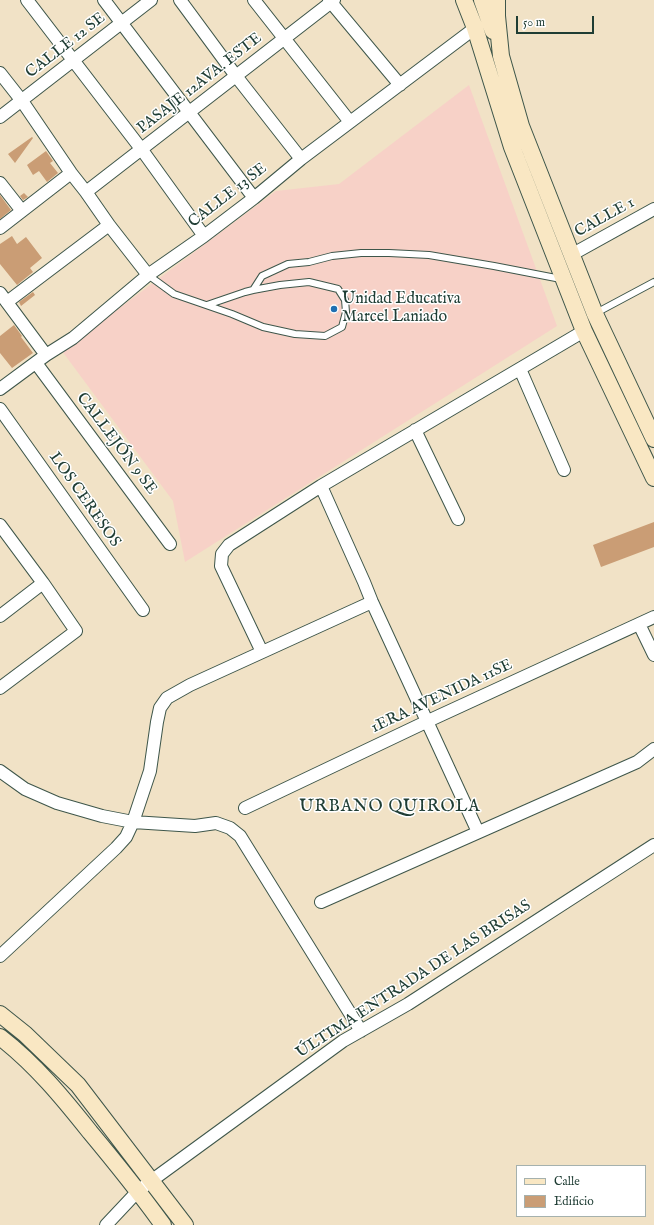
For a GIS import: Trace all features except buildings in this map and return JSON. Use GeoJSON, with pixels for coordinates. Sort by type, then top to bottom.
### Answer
{"type":"FeatureCollection","features":[{"type":"Feature","properties":{"kind":"main road"},"geometry":{"type":"LineString","coordinates":[[464,0],[475,28],[512,147],[584,331],[654,478]]}},
{"type":"Feature","properties":{"kind":"main road"},"geometry":{"type":"LineString","coordinates":[[482,0],[501,56],[521,126],[571,255],[595,314],[654,440]]}},
{"type":"Feature","properties":{"kind":"main road"},"geometry":{"type":"LineString","coordinates":[[497,0],[501,56]]}},
{"type":"Feature","properties":{"kind":"main road"},"geometry":{"type":"LineString","coordinates":[[0,1014],[25,1034],[78,1086],[185,1225]]}},
{"type":"Feature","properties":{"kind":"main road"},"geometry":{"type":"LineString","coordinates":[[0,1037],[15,1049],[61,1096],[138,1191],[163,1225]]}},
{"type":"Feature","properties":{"kind":"street"},"geometry":{"type":"LineString","coordinates":[[27,0],[142,150],[204,236]]}},
{"type":"Feature","properties":{"kind":"street"},"geometry":{"type":"LineString","coordinates":[[104,0],[254,198]]}},
{"type":"Feature","properties":{"kind":"street","name":"CALLE 12 SE"},"geometry":{"type":"LineString","coordinates":[[0,117],[151,0]]}},
{"type":"Feature","properties":{"kind":"street"},"geometry":{"type":"LineString","coordinates":[[180,0],[236,76],[301,159]]}},
{"type":"Feature","properties":{"kind":"street"},"geometry":{"type":"LineString","coordinates":[[254,0],[350,122]]}},
{"type":"Feature","properties":{"kind":"street"},"geometry":{"type":"LineString","coordinates":[[331,1],[400,85]]}},
{"type":"Feature","properties":{"kind":"street","name":"PASAJE 12AVA. ESTE"},"geometry":{"type":"LineString","coordinates":[[86,192],[142,150],[331,1]]}},
{"type":"Feature","properties":{"kind":"street","name":"CALLE 13 SE"},"geometry":{"type":"LineString","coordinates":[[0,389],[46,355],[73,338],[148,275],[204,236],[254,198],[301,159],[475,28]]}},
{"type":"Feature","properties":{"kind":"street"},"geometry":{"type":"LineString","coordinates":[[0,73],[22,100],[108,225],[148,275]]}},
{"type":"Feature","properties":{"kind":"street"},"geometry":{"type":"LineString","coordinates":[[0,228],[71,173]]}},
{"type":"Feature","properties":{"kind":"street"},"geometry":{"type":"LineString","coordinates":[[0,183],[22,211]]}},
{"type":"Feature","properties":{"kind":"street","name":"CALLE 1"},"geometry":{"type":"LineString","coordinates":[[571,255],[654,209]]}},
{"type":"Feature","properties":{"kind":"street"},"geometry":{"type":"LineString","coordinates":[[46,355],[4,297],[108,225]]}},
{"type":"Feature","properties":{"kind":"street"},"geometry":{"type":"LineString","coordinates":[[262,652],[221,566],[222,554],[229,545],[320,486],[584,331]]}},
{"type":"Feature","properties":{"kind":"street","name":"CALLEJÓN 9 SE"},"geometry":{"type":"LineString","coordinates":[[36,363],[170,544]]}},
{"type":"Feature","properties":{"kind":"street"},"geometry":{"type":"LineString","coordinates":[[520,369],[564,470]]}},
{"type":"Feature","properties":{"kind":"street","name":"LOS CERESOS"},"geometry":{"type":"LineString","coordinates":[[0,409],[142,610]]}},
{"type":"Feature","properties":{"kind":"street"},"geometry":{"type":"LineString","coordinates":[[416,430],[458,519]]}},
{"type":"Feature","properties":{"kind":"street"},"geometry":{"type":"LineString","coordinates":[[320,486],[478,832]]}},
{"type":"Feature","properties":{"kind":"street"},"geometry":{"type":"LineString","coordinates":[[0,526],[4,539],[43,583],[76,631],[0,688]]}},
{"type":"Feature","properties":{"kind":"street"},"geometry":{"type":"LineString","coordinates":[[0,616],[43,583]]}},
{"type":"Feature","properties":{"kind":"street"},"geometry":{"type":"LineString","coordinates":[[0,956],[116,848],[126,836],[133,822],[150,771],[160,708],[167,698],[190,685],[372,602]]}},
{"type":"Feature","properties":{"kind":"street","name":"1ERA AVENIDA 11SE"},"geometry":{"type":"LineString","coordinates":[[245,808],[428,721],[654,617]]}},
{"type":"Feature","properties":{"kind":"street"},"geometry":{"type":"LineString","coordinates":[[639,624],[654,655]]}},
{"type":"Feature","properties":{"kind":"street"},"geometry":{"type":"LineString","coordinates":[[320,902],[637,762],[654,749]]}},
{"type":"Feature","properties":{"kind":"street"},"geometry":{"type":"LineString","coordinates":[[0,771],[25,789],[57,803],[102,816],[133,822],[195,826],[216,823],[230,828],[240,836],[361,1031]]}},
{"type":"Feature","properties":{"kind":"street","name":"ÚLTIMA ENTRADA DE LAS BRISAS"},"geometry":{"type":"LineString","coordinates":[[106,1225],[138,1191],[343,1041],[408,1004],[654,845]]}},
{"type":"Feature","properties":{"kind":"lane"},"geometry":{"type":"LineString","coordinates":[[253,290],[262,276],[288,264],[309,262],[332,256],[361,253],[429,255],[564,280]]}},
{"type":"Feature","properties":{"kind":"lane"},"geometry":{"type":"LineString","coordinates":[[148,275],[174,294],[263,327],[296,334],[325,336],[342,327],[346,312],[345,300],[338,289],[309,282],[280,285],[244,292],[207,305]]}},
{"type":"Feature","properties":{"kind":"lane"},"geometry":{"type":"LineString","coordinates":[[595,314],[654,282]]}},
{"type":"Feature","properties":{"kind":"shaded area"},"geometry":{"type":"Polygon","coordinates":[[[469,85],[557,326],[185,562],[173,501],[62,351],[276,191],[339,184],[469,85]]]}},
{"type":"Feature","properties":{"kind":"place","name":"Unidad Educativa Marcel Laniado"},"geometry":{"type":"Point","coordinates":[334,309]}},
{"type":"Feature","properties":{"kind":"district","name":"URBANO QUIROLA"},"geometry":{"type":"Point","coordinates":[390,808]}}]}
